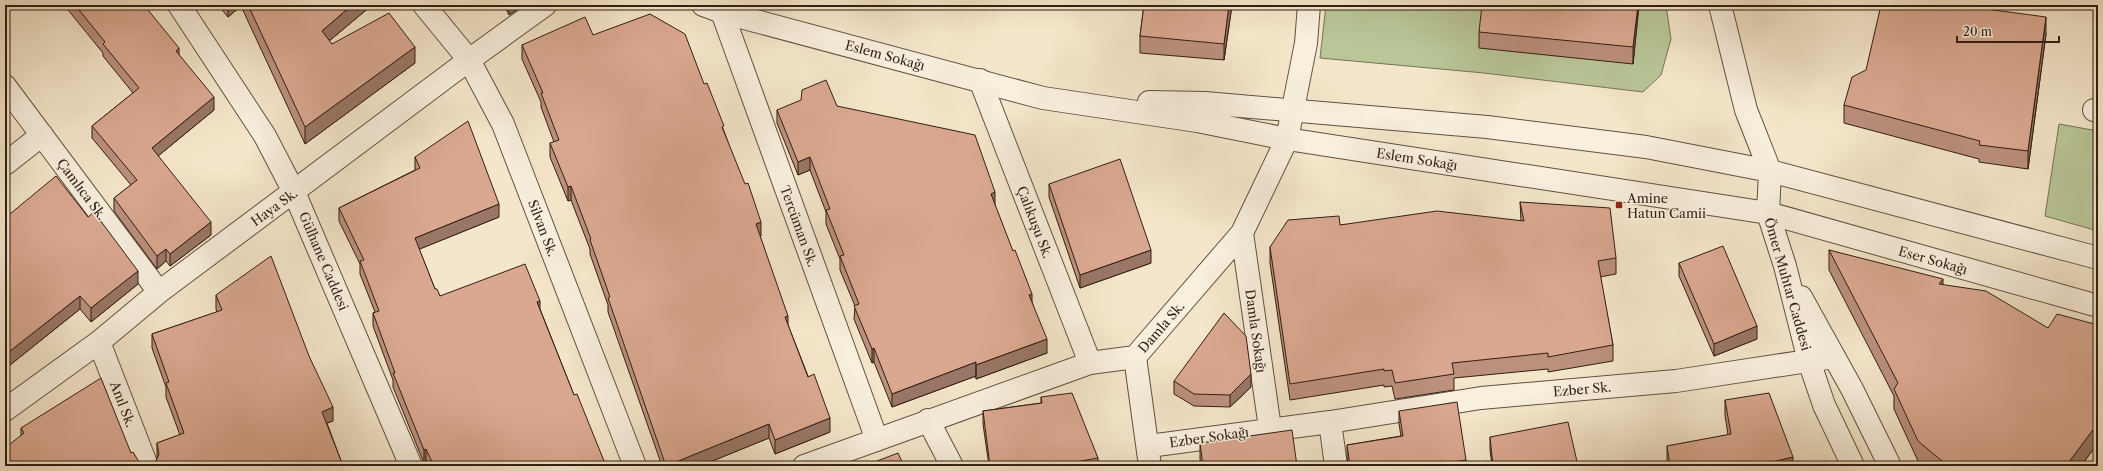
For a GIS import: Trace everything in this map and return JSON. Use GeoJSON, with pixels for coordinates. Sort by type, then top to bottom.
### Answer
{"type":"FeatureCollection","features":[{"type":"Feature","properties":{"kind":"street","name":"Gülhane Caddesi"},"geometry":{"type":"LineString","coordinates":[[179,5],[265,136],[294,192],[411,466]]}},
{"type":"Feature","properties":{"kind":"street","name":"Silvan Sk."},"geometry":{"type":"LineString","coordinates":[[424,5],[469,60],[503,124],[635,466]]}},
{"type":"Feature","properties":{"kind":"street","name":"Haya Sk."},"geometry":{"type":"LineString","coordinates":[[5,410],[99,342],[159,292],[469,60],[546,5]]}},
{"type":"Feature","properties":{"kind":"street","name":"Damla Sk."},"geometry":{"type":"LineString","coordinates":[[804,466],[928,420],[1090,363],[1135,357],[1242,233],[1287,139],[1306,43],[1309,5]]}},
{"type":"Feature","properties":{"kind":"street","name":"Ömer Muhtar Caddesi"},"geometry":{"type":"LineString","coordinates":[[1720,5],[1746,110],[1770,171],[1768,213],[1785,266],[1809,361],[1824,405],[1853,466]]}},
{"type":"Feature","properties":{"kind":"street","name":"Eslem Sokağı"},"geometry":{"type":"LineString","coordinates":[[713,8],[1042,98],[1197,121],[1287,139],[1768,213]]}},
{"type":"Feature","properties":{"kind":"street","name":"Tercüman Sk."},"geometry":{"type":"LineString","coordinates":[[713,8],[877,440]]}},
{"type":"Feature","properties":{"kind":"street","name":"Çalıkuşu Sk."},"geometry":{"type":"LineString","coordinates":[[980,80],[1090,363]]}},
{"type":"Feature","properties":{"kind":"street","name":"Çamlıca Sk."},"geometry":{"type":"LineString","coordinates":[[5,86],[159,292]]}},
{"type":"Feature","properties":{"kind":"street","name":"Eslem Sokağı"},"geometry":{"type":"LineString","coordinates":[[1068,101],[1205,103],[1494,128],[1646,147],[1770,171]]}},
{"type":"Feature","properties":{"kind":"street"},"geometry":{"type":"LineString","coordinates":[[5,164],[42,135]]}},
{"type":"Feature","properties":{"kind":"street"},"geometry":{"type":"LineString","coordinates":[[1770,171],[2098,258]]}},
{"type":"Feature","properties":{"kind":"street","name":"Eser Sokağı"},"geometry":{"type":"LineString","coordinates":[[1768,213],[2098,306]]}},
{"type":"Feature","properties":{"kind":"street","name":"Damla Sokağı"},"geometry":{"type":"LineString","coordinates":[[1242,233],[1270,428]]}},
{"type":"Feature","properties":{"kind":"street"},"geometry":{"type":"LineString","coordinates":[[1785,266],[1852,389],[1890,466]]}},
{"type":"Feature","properties":{"kind":"street","name":"Anıl Sk."},"geometry":{"type":"LineString","coordinates":[[99,342],[147,466]]}},
{"type":"Feature","properties":{"kind":"street"},"geometry":{"type":"LineString","coordinates":[[1135,357],[1149,456]]}},
{"type":"Feature","properties":{"kind":"street","name":"Ezber Sk."},"geometry":{"type":"LineString","coordinates":[[1270,428],[1330,422],[1481,398],[1676,381],[1834,357]]}},
{"type":"Feature","properties":{"kind":"street"},"geometry":{"type":"LineString","coordinates":[[928,420],[952,466]]}},
{"type":"Feature","properties":{"kind":"street"},"geometry":{"type":"LineString","coordinates":[[1330,422],[1336,466]]}},
{"type":"Feature","properties":{"kind":"street","name":"Ezber Sokağı"},"geometry":{"type":"LineString","coordinates":[[1149,456],[1270,428]]}},
{"type":"Feature","properties":{"kind":"green space"},"geometry":{"type":"Polygon","coordinates":[[[1326,5],[1666,5],[1671,39],[1661,75],[1643,92],[1484,73],[1320,58],[1326,5]]]}},
{"type":"Feature","properties":{"kind":"green space"},"geometry":{"type":"Polygon","coordinates":[[[2059,124],[2098,131],[2098,231],[2045,216],[2059,124]]]}},
{"type":"Feature","properties":{"kind":"building"},"geometry":{"type":"Polygon","coordinates":[[[75,5],[144,5],[179,48],[176,51],[214,97],[152,148],[211,222],[170,254],[166,249],[157,256],[114,198],[137,180],[92,126],[139,88],[103,44],[105,42],[75,5]]]}},
{"type":"Feature","properties":{"kind":"building"},"geometry":{"type":"Polygon","coordinates":[[[248,5],[352,5],[322,31],[332,44],[389,13],[415,47],[305,127],[248,5]]]}},
{"type":"Feature","properties":{"kind":"building"},"geometry":{"type":"Polygon","coordinates":[[[1144,5],[1229,5],[1224,44],[1140,36],[1144,5]]]}},
{"type":"Feature","properties":{"kind":"building"},"geometry":{"type":"Polygon","coordinates":[[[1482,5],[1638,5],[1633,47],[1479,32],[1482,5]]]}},
{"type":"Feature","properties":{"kind":"building"},"geometry":{"type":"Polygon","coordinates":[[[1881,5],[1963,5],[2046,17],[2028,151],[1979,145],[1980,141],[1844,105],[1852,77],[1866,70],[1881,5]]]}},
{"type":"Feature","properties":{"kind":"building"},"geometry":{"type":"Polygon","coordinates":[[[650,14],[685,34],[704,84],[707,83],[724,126],[722,127],[745,184],[748,183],[761,222],[756,224],[788,316],[785,317],[808,377],[814,374],[830,418],[775,440],[769,424],[666,466],[608,298],[610,297],[590,240],[591,239],[571,186],[568,187],[550,143],[559,140],[541,93],[543,93],[522,45],[585,17],[593,35],[650,14]]]}},
{"type":"Feature","properties":{"kind":"building"},"geometry":{"type":"Polygon","coordinates":[[[826,80],[837,106],[975,135],[995,192],[991,194],[1013,251],[1015,250],[1032,294],[1029,295],[1047,339],[976,365],[976,362],[892,394],[874,348],[872,349],[854,306],[859,304],[840,256],[844,255],[826,210],[830,209],[810,157],[798,162],[777,110],[801,100],[802,90],[826,80]]]}},
{"type":"Feature","properties":{"kind":"building"},"geometry":{"type":"Polygon","coordinates":[[[468,121],[499,204],[415,238],[435,289],[437,289],[440,296],[525,264],[540,301],[537,302],[574,395],[577,394],[606,466],[434,466],[426,449],[424,450],[393,373],[395,373],[373,313],[379,311],[360,261],[364,260],[339,208],[420,168],[415,157],[468,121]]]}},
{"type":"Feature","properties":{"kind":"building"},"geometry":{"type":"Polygon","coordinates":[[[1120,159],[1151,250],[1080,275],[1049,184],[1120,159]]]}},
{"type":"Feature","properties":{"kind":"building"},"geometry":{"type":"Polygon","coordinates":[[[56,176],[88,217],[94,212],[138,271],[91,308],[80,296],[5,355],[5,218],[56,176]]]}},
{"type":"Feature","properties":{"kind":"building"},"geometry":{"type":"Polygon","coordinates":[[[1520,202],[1610,208],[1616,258],[1598,261],[1613,345],[1548,357],[1548,353],[1452,363],[1454,374],[1395,383],[1392,370],[1384,371],[1384,369],[1290,384],[1270,247],[1288,220],[1339,216],[1340,225],[1437,211],[1524,221],[1520,202]]]}},
{"type":"Feature","properties":{"kind":"building"},"geometry":{"type":"Polygon","coordinates":[[[1723,246],[1757,326],[1714,344],[1679,263],[1723,246]]]}},
{"type":"Feature","properties":{"kind":"building"},"geometry":{"type":"Polygon","coordinates":[[[1829,250],[1943,279],[1939,284],[1986,291],[2048,328],[2057,314],[2098,325],[2098,423],[2066,466],[1948,466],[1918,441],[1894,389],[1898,383],[1829,250]]]}},
{"type":"Feature","properties":{"kind":"building"},"geometry":{"type":"Polygon","coordinates":[[[271,256],[309,356],[333,407],[322,412],[343,466],[5,466],[5,448],[24,433],[21,428],[101,378],[131,453],[133,452],[139,462],[145,465],[156,461],[159,454],[157,443],[184,433],[166,383],[169,382],[152,334],[222,310],[216,295],[271,256]]]}},
{"type":"Feature","properties":{"kind":"building"},"geometry":{"type":"Polygon","coordinates":[[[1224,313],[1246,336],[1251,374],[1230,395],[1194,394],[1174,381],[1224,313]]]}},
{"type":"Feature","properties":{"kind":"building"},"geometry":{"type":"Polygon","coordinates":[[[1072,393],[1098,458],[1053,466],[1050,466],[1050,462],[1025,466],[990,466],[983,411],[1042,403],[1041,397],[1072,393]]]}},
{"type":"Feature","properties":{"kind":"building"},"geometry":{"type":"Polygon","coordinates":[[[1769,393],[1793,457],[1754,466],[1670,466],[1667,446],[1731,434],[1725,400],[1769,393]]]}},
{"type":"Feature","properties":{"kind":"building"},"geometry":{"type":"Polygon","coordinates":[[[1457,402],[1466,460],[1427,466],[1350,466],[1347,445],[1403,436],[1399,411],[1457,402]]]}},
{"type":"Feature","properties":{"kind":"building"},"geometry":{"type":"Polygon","coordinates":[[[1568,422],[1578,466],[1493,466],[1490,437],[1568,422]]]}},
{"type":"Feature","properties":{"kind":"building"},"geometry":{"type":"Polygon","coordinates":[[[1292,430],[1297,466],[1203,466],[1200,443],[1292,430]]]}},
{"type":"Feature","properties":{"kind":"building"},"geometry":{"type":"Polygon","coordinates":[[[898,453],[904,466],[864,466],[898,453]]]}},
{"type":"Feature","properties":{"kind":"building"},"geometry":{"type":"Polygon","coordinates":[[[353,463],[354,466],[347,466],[353,463]]]}},
{"type":"Feature","properties":{"kind":"place","name":"Amine Hatun Camii"},"geometry":{"type":"Point","coordinates":[1619,205]}}]}
